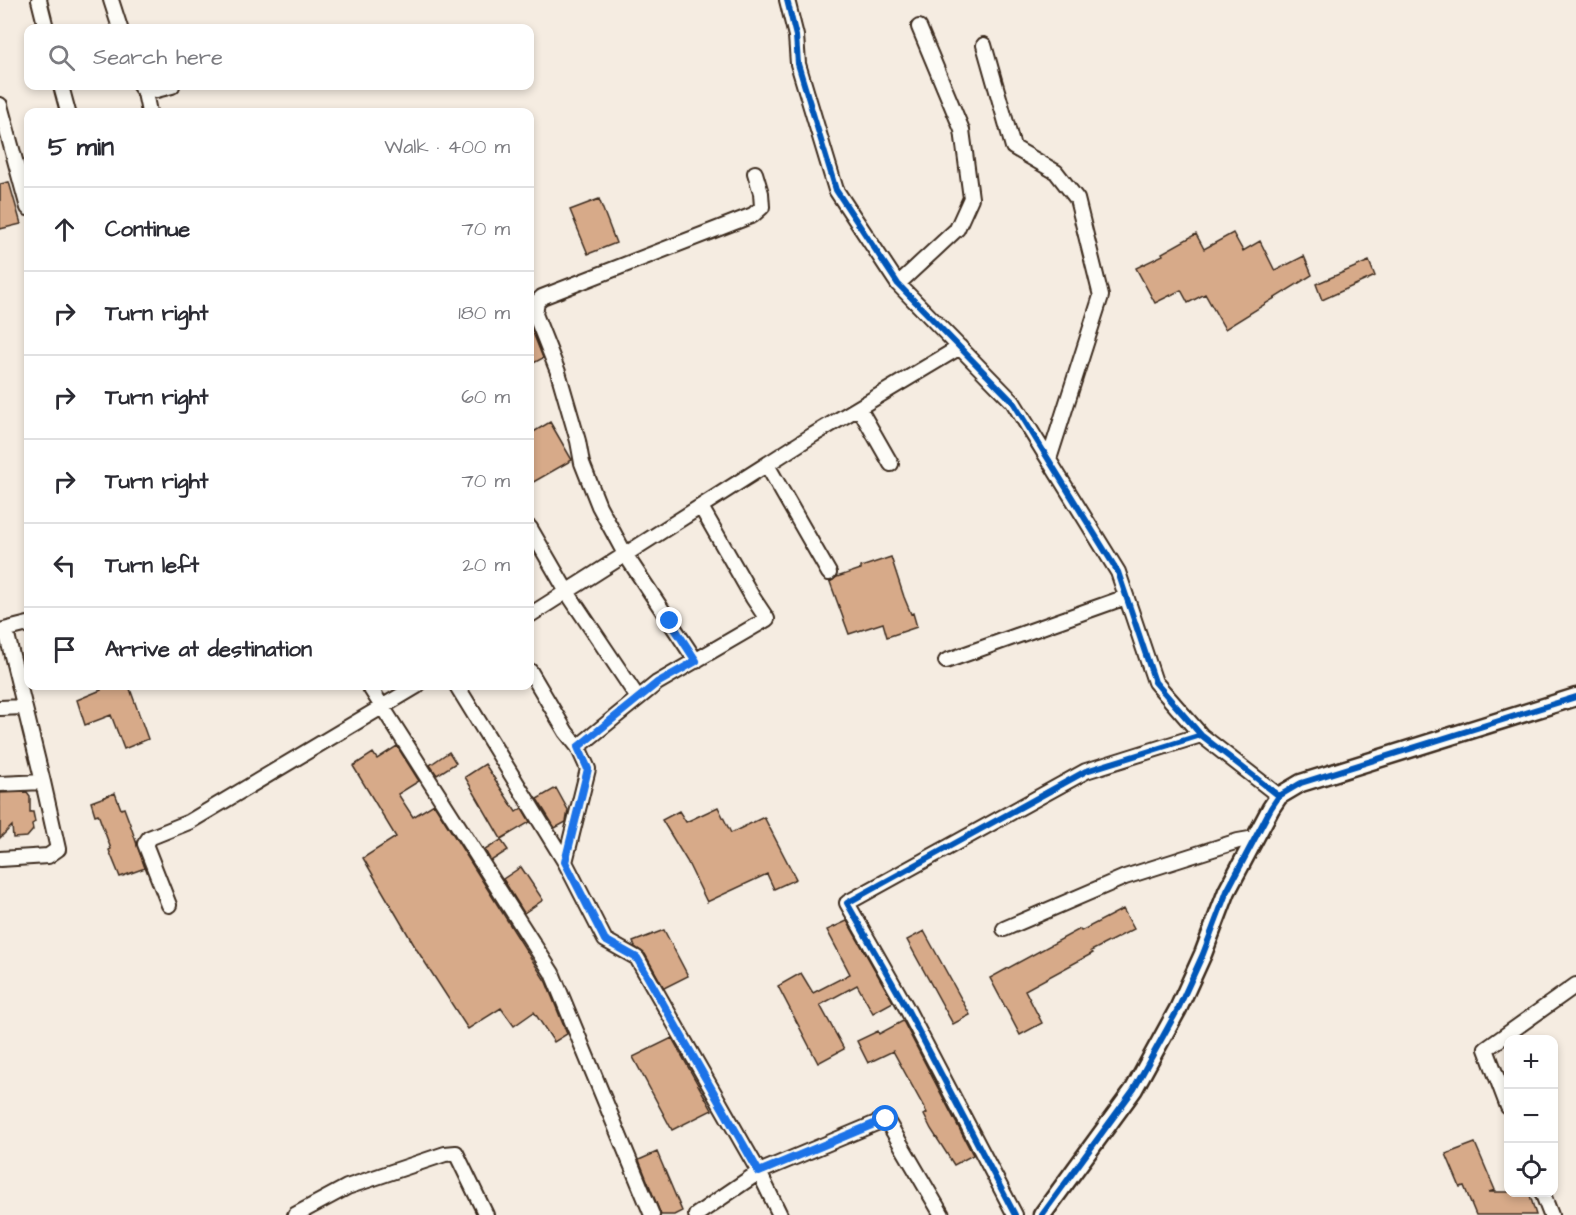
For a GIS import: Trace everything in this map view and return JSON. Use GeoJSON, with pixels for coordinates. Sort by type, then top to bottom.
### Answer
{"type":"FeatureCollection","features":[{"type":"Feature","properties":{"kind":"street"},"geometry":{"type":"LineString","coordinates":[[39,0],[45,24]]}},
{"type":"Feature","properties":{"kind":"street"},"geometry":{"type":"LineString","coordinates":[[111,0],[119,24]]}},
{"type":"Feature","properties":{"kind":"street"},"geometry":{"type":"LineString","coordinates":[[787,0],[796,36],[798,64],[836,190],[898,284],[1013,402],[1118,572],[1155,681],[1201,735],[1279,796]]}},
{"type":"Feature","properties":{"kind":"street"},"geometry":{"type":"LineString","coordinates":[[898,284],[957,229],[971,198],[962,130],[919,27]]}},
{"type":"Feature","properties":{"kind":"street"},"geometry":{"type":"LineString","coordinates":[[984,45],[1012,147],[1056,172],[1077,199],[1101,296],[1048,459]]}},
{"type":"Feature","properties":{"kind":"street"},"geometry":{"type":"LineString","coordinates":[[62,90],[67,108]]}},
{"type":"Feature","properties":{"kind":"street"},"geometry":{"type":"LineString","coordinates":[[142,90],[148,108]]}},
{"type":"Feature","properties":{"kind":"street"},"geometry":{"type":"LineString","coordinates":[[0,105],[24,192]]}},
{"type":"Feature","properties":{"kind":"street"},"geometry":{"type":"LineString","coordinates":[[696,661],[626,554],[587,481],[570,408],[535,308],[542,297],[753,216],[762,207],[754,173]]}},
{"type":"Feature","properties":{"kind":"street"},"geometry":{"type":"LineString","coordinates":[[534,613],[767,465],[960,347]]}},
{"type":"Feature","properties":{"kind":"street"},"geometry":{"type":"LineString","coordinates":[[859,408],[891,464]]}},
{"type":"Feature","properties":{"kind":"street"},"geometry":{"type":"LineString","coordinates":[[767,465],[829,573]]}},
{"type":"Feature","properties":{"kind":"street"},"geometry":{"type":"LineString","coordinates":[[578,747],[657,683],[767,618],[753,598],[701,507]]}},
{"type":"Feature","properties":{"kind":"street"},"geometry":{"type":"LineString","coordinates":[[534,535],[567,592],[638,698]]}},
{"type":"Feature","properties":{"kind":"street"},"geometry":{"type":"LineString","coordinates":[[946,661],[1126,597]]}},
{"type":"Feature","properties":{"kind":"street"},"geometry":{"type":"LineString","coordinates":[[0,859],[48,856],[58,849],[43,782],[3,631],[24,625]]}},
{"type":"Feature","properties":{"kind":"street"},"geometry":{"type":"LineString","coordinates":[[534,678],[566,732],[578,747],[588,769],[565,862]]}},
{"type":"Feature","properties":{"kind":"street"},"geometry":{"type":"LineString","coordinates":[[372,690],[552,973],[652,1215]]}},
{"type":"Feature","properties":{"kind":"street"},"geometry":{"type":"LineString","coordinates":[[169,904],[145,844],[149,838],[189,822],[410,690]]}},
{"type":"Feature","properties":{"kind":"street"},"geometry":{"type":"LineString","coordinates":[[459,690],[565,862],[605,940],[637,958],[759,1172],[780,1215]]}},
{"type":"Feature","properties":{"kind":"street"},"geometry":{"type":"LineString","coordinates":[[1042,1215],[1109,1126],[1156,1051],[1203,954],[1227,891],[1279,796],[1290,788],[1310,780],[1576,697]]}},
{"type":"Feature","properties":{"kind":"street"},"geometry":{"type":"LineString","coordinates":[[0,708],[23,707]]}},
{"type":"Feature","properties":{"kind":"street"},"geometry":{"type":"LineString","coordinates":[[1015,1215],[906,1007],[847,903],[1086,771],[1201,735]]}},
{"type":"Feature","properties":{"kind":"street"},"geometry":{"type":"LineString","coordinates":[[0,784],[43,782]]}},
{"type":"Feature","properties":{"kind":"street"},"geometry":{"type":"LineString","coordinates":[[1004,929],[1125,877],[1238,841],[1255,838]]}},
{"type":"Feature","properties":{"kind":"street"},"geometry":{"type":"LineString","coordinates":[[1504,1094],[1486,1049],[1576,985]]}},
{"type":"Feature","properties":{"kind":"street"},"geometry":{"type":"LineString","coordinates":[[696,1215],[759,1172],[886,1119],[942,1215]]}},
{"type":"Feature","properties":{"kind":"street"},"geometry":{"type":"LineString","coordinates":[[295,1215],[347,1187],[445,1154],[456,1153],[486,1215]]}},
{"type":"Feature","properties":{"kind":"street"},"geometry":{"type":"LineString","coordinates":[[1544,1197],[1551,1215]]}},
{"type":"Feature","properties":{"kind":"building"},"geometry":{"type":"Polygon","coordinates":[[[9,182],[21,224],[0,229],[0,184],[9,182]]]}},
{"type":"Feature","properties":{"kind":"building"},"geometry":{"type":"Polygon","coordinates":[[[599,199],[616,243],[588,254],[570,210],[599,199]]]}},
{"type":"Feature","properties":{"kind":"building"},"geometry":{"type":"Polygon","coordinates":[[[1233,233],[1243,251],[1260,241],[1275,271],[1304,256],[1312,275],[1225,329],[1205,294],[1188,303],[1181,290],[1155,303],[1136,268],[1163,255],[1162,253],[1196,234],[1204,249],[1233,233]]]}},
{"type":"Feature","properties":{"kind":"building"},"geometry":{"type":"Polygon","coordinates":[[[1369,261],[1375,276],[1322,300],[1316,284],[1369,261]]]}},
{"type":"Feature","properties":{"kind":"building"},"geometry":{"type":"Polygon","coordinates":[[[534,335],[543,358],[534,363],[534,335]]]}},
{"type":"Feature","properties":{"kind":"building"},"geometry":{"type":"Polygon","coordinates":[[[550,422],[572,460],[534,482],[534,432],[550,422]]]}},
{"type":"Feature","properties":{"kind":"building"},"geometry":{"type":"Polygon","coordinates":[[[891,557],[917,627],[887,637],[883,623],[849,634],[830,582],[837,577],[861,569],[861,567],[891,557]]]}},
{"type":"Feature","properties":{"kind":"building"},"geometry":{"type":"Polygon","coordinates":[[[101,690],[130,690],[148,739],[124,749],[111,715],[85,725],[77,700],[101,690]]]}},
{"type":"Feature","properties":{"kind":"building"},"geometry":{"type":"Polygon","coordinates":[[[397,746],[419,781],[398,794],[413,817],[434,804],[546,982],[567,1034],[554,1042],[534,1012],[514,1026],[501,1008],[468,1029],[417,950],[363,858],[396,837],[353,766],[373,753],[377,759],[397,746]]]}},
{"type":"Feature","properties":{"kind":"building"},"geometry":{"type":"Polygon","coordinates":[[[449,752],[456,763],[437,775],[430,765],[449,752]]]}},
{"type":"Feature","properties":{"kind":"building"},"geometry":{"type":"Polygon","coordinates":[[[485,764],[516,812],[522,808],[530,822],[501,839],[465,777],[485,764]]]}},
{"type":"Feature","properties":{"kind":"building"},"geometry":{"type":"Polygon","coordinates":[[[556,788],[568,810],[566,822],[555,828],[537,799],[556,788]]]}},
{"type":"Feature","properties":{"kind":"building"},"geometry":{"type":"Polygon","coordinates":[[[27,792],[30,796],[30,812],[33,812],[35,822],[32,824],[33,830],[27,837],[13,838],[12,826],[0,838],[0,793],[27,792]]]}},
{"type":"Feature","properties":{"kind":"building"},"geometry":{"type":"Polygon","coordinates":[[[115,793],[121,809],[124,808],[145,868],[120,877],[98,814],[95,815],[91,802],[115,793]]]}},
{"type":"Feature","properties":{"kind":"building"},"geometry":{"type":"Polygon","coordinates":[[[718,807],[731,833],[764,817],[796,879],[774,889],[767,874],[707,902],[687,861],[662,820],[679,811],[686,822],[718,807]]]}},
{"type":"Feature","properties":{"kind":"building"},"geometry":{"type":"Polygon","coordinates":[[[501,840],[508,850],[491,861],[485,850],[501,840]]]}},
{"type":"Feature","properties":{"kind":"building"},"geometry":{"type":"Polygon","coordinates":[[[521,867],[543,900],[524,913],[503,879],[521,867]]]}},
{"type":"Feature","properties":{"kind":"building"},"geometry":{"type":"Polygon","coordinates":[[[1123,909],[1134,929],[1091,951],[1093,953],[1025,990],[1042,1023],[1020,1035],[990,978],[1080,929],[1081,931],[1123,909]]]}},
{"type":"Feature","properties":{"kind":"building"},"geometry":{"type":"Polygon","coordinates":[[[847,921],[893,1002],[873,1013],[857,985],[820,1005],[844,1049],[818,1063],[778,986],[801,973],[813,993],[850,974],[827,930],[847,921]]]}},
{"type":"Feature","properties":{"kind":"building"},"geometry":{"type":"Polygon","coordinates":[[[664,930],[688,976],[664,988],[645,954],[635,947],[633,942],[664,930]]]}},
{"type":"Feature","properties":{"kind":"building"},"geometry":{"type":"Polygon","coordinates":[[[924,931],[970,1015],[953,1024],[907,940],[924,931]]]}},
{"type":"Feature","properties":{"kind":"building"},"geometry":{"type":"Polygon","coordinates":[[[903,1021],[973,1155],[954,1165],[931,1129],[924,1115],[927,1113],[893,1051],[868,1063],[857,1041],[878,1031],[879,1034],[903,1021]]]}},
{"type":"Feature","properties":{"kind":"building"},"geometry":{"type":"Polygon","coordinates":[[[672,1038],[712,1110],[672,1130],[633,1057],[672,1038]]]}},
{"type":"Feature","properties":{"kind":"building"},"geometry":{"type":"Polygon","coordinates":[[[1475,1143],[1495,1190],[1489,1192],[1504,1192],[1504,1197],[1531,1197],[1536,1215],[1476,1215],[1464,1186],[1460,1187],[1446,1154],[1475,1143]]]}},
{"type":"Feature","properties":{"kind":"building"},"geometry":{"type":"Polygon","coordinates":[[[657,1152],[682,1211],[674,1215],[661,1215],[639,1160],[657,1152]]]}},
{"type":"Feature","properties":{"kind":"cycle path"},"geometry":{"type":"LineString","coordinates":[[787,0],[796,36],[798,64],[836,190],[898,284],[1013,402],[1118,572],[1155,682],[1201,735],[1279,796]]}},
{"type":"Feature","properties":{"kind":"cycle path"},"geometry":{"type":"LineString","coordinates":[[1042,1215],[1134,1089],[1178,1009],[1203,954],[1227,891],[1279,796],[1301,783],[1576,697]]}},
{"type":"Feature","properties":{"kind":"cycle path"},"geometry":{"type":"LineString","coordinates":[[1015,1215],[906,1007],[847,903],[1086,771],[1201,735]]}},
{"type":"Feature","properties":{"kind":"route"},"geometry":{"type":"LineString","coordinates":[[670,621],[696,661],[657,683],[578,747],[588,769],[565,862],[605,940],[637,958],[759,1172],[886,1119]]}}]}
